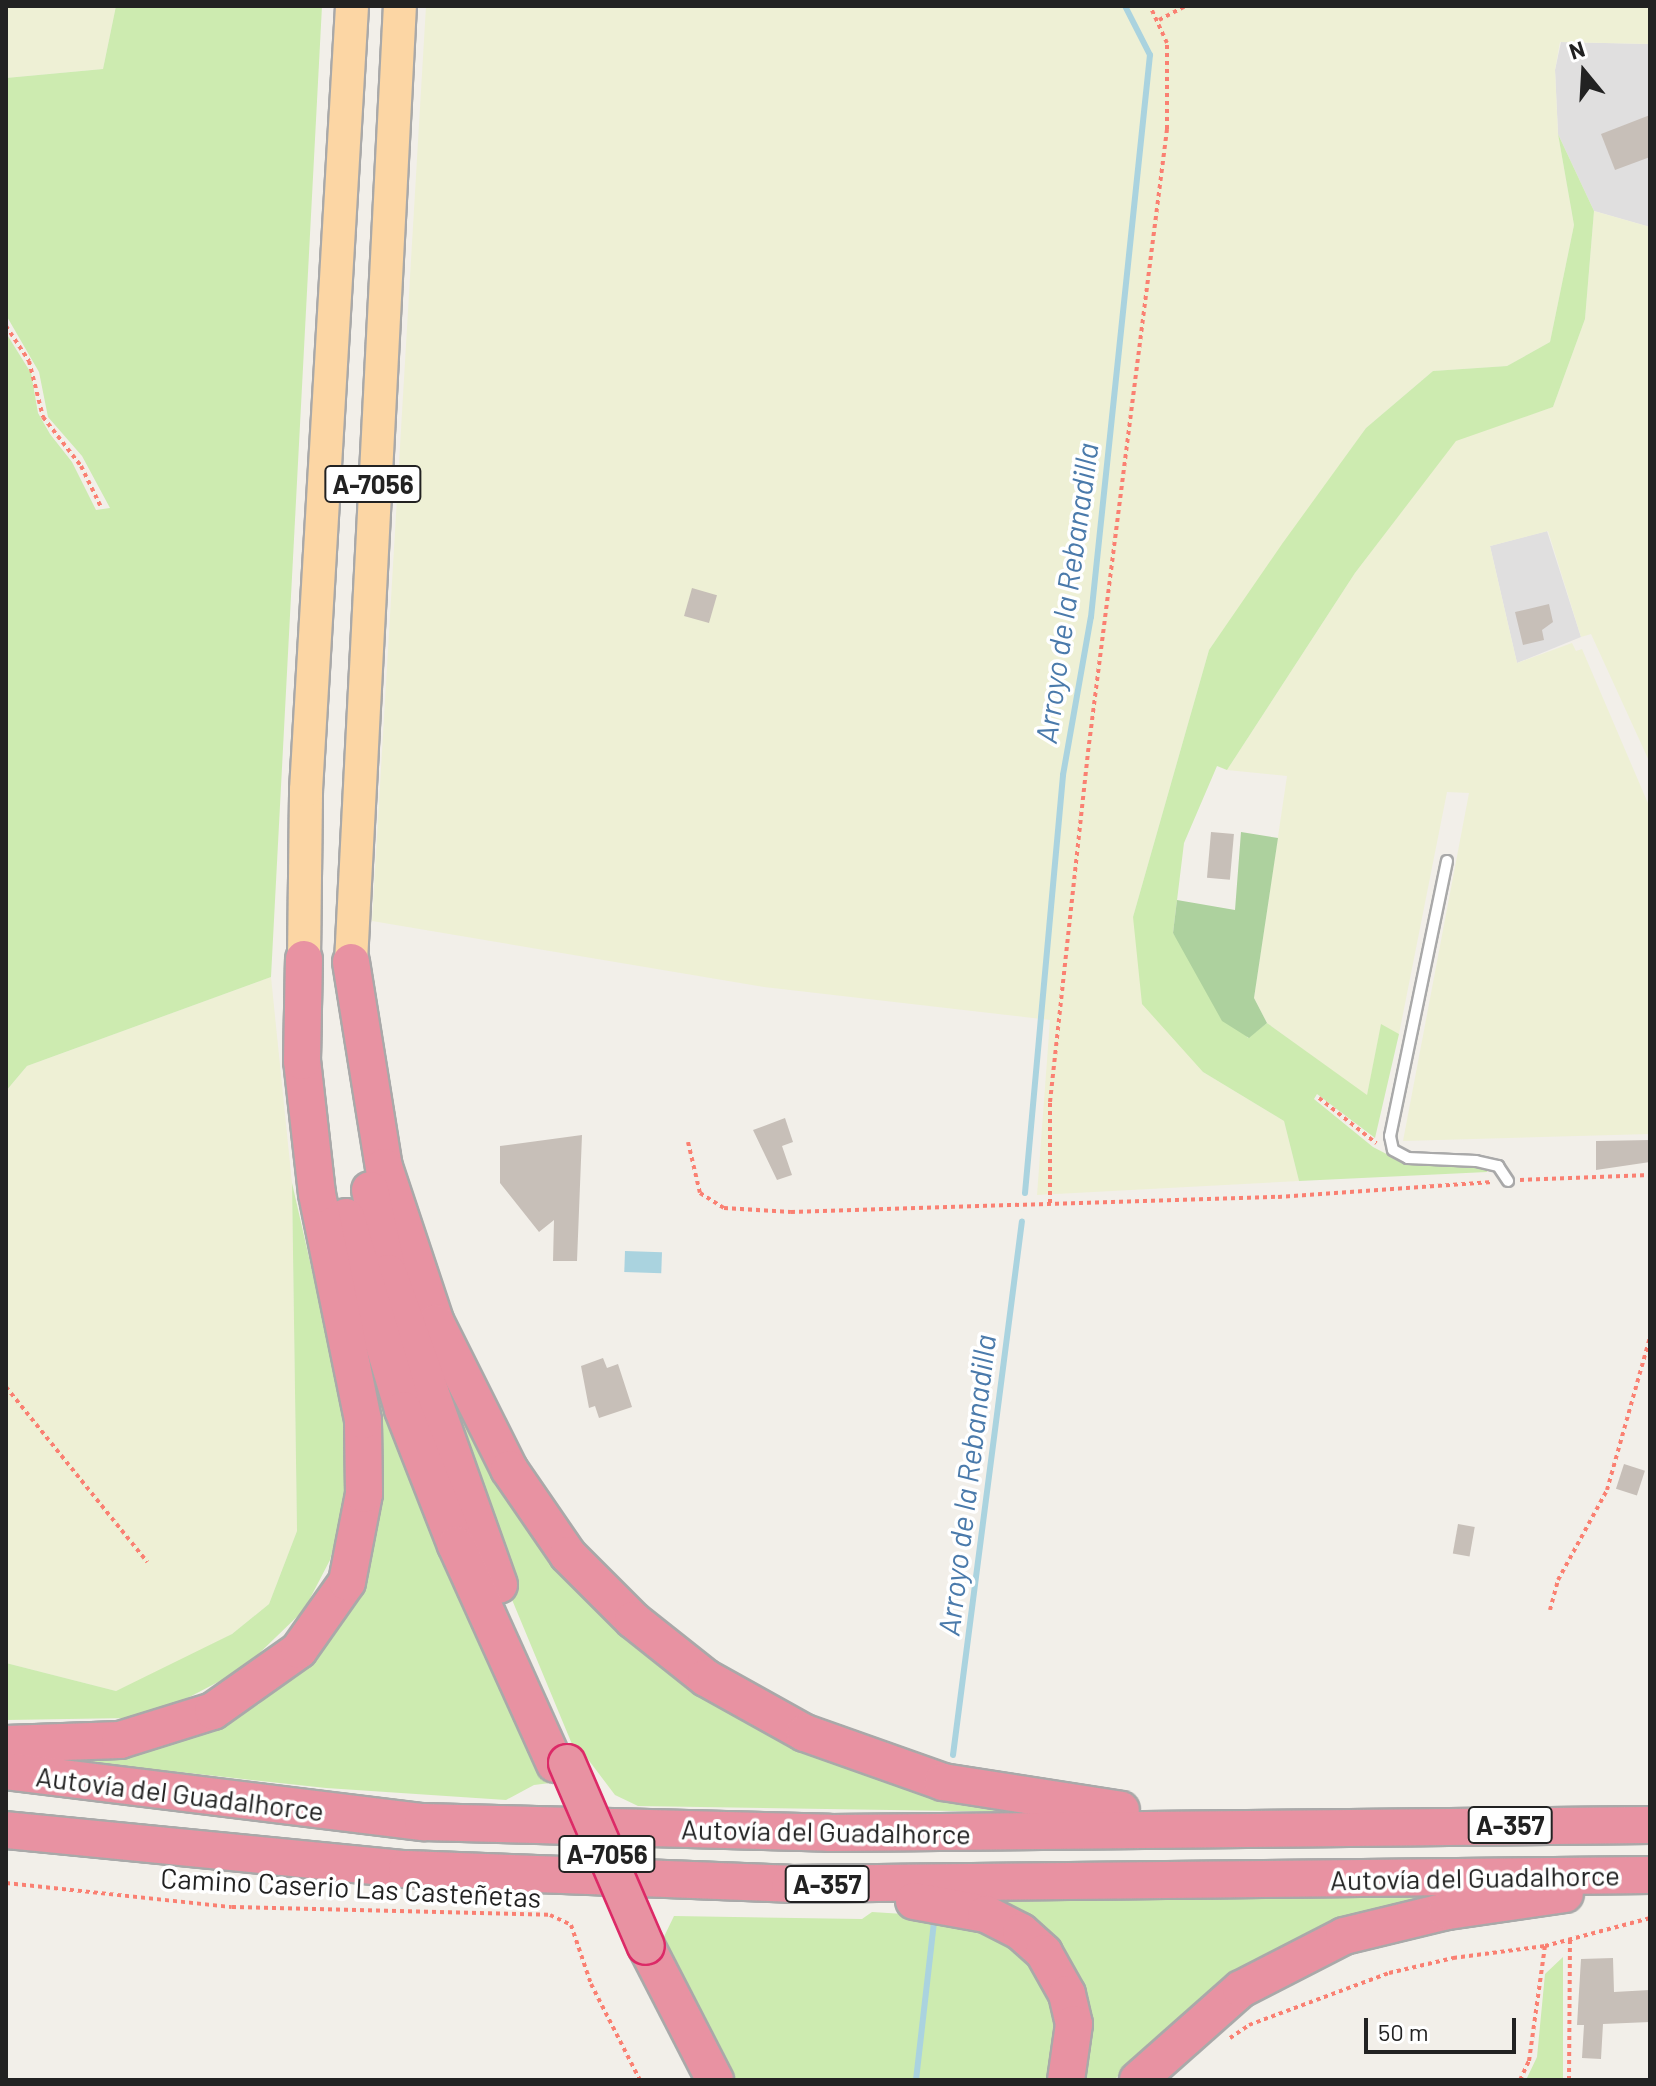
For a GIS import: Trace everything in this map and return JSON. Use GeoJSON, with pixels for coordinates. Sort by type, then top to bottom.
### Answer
{"type":"FeatureCollection","features":[{"type":"Feature","properties":{"kind":"highway"},"geometry":{"type":"LineString","coordinates":[[6,1744],[120,1740],[213,1711],[299,1650],[347,1582],[364,1494],[363,1420],[317,1194],[302,1061],[304,959]]}},
{"type":"Feature","properties":{"kind":"highway"},"geometry":{"type":"LineString","coordinates":[[304,959],[339,1189],[362,1283],[403,1410],[456,1545],[561,1764],[640,1946],[671,2033],[698,2080]]}},
{"type":"Feature","properties":{"kind":"highway"},"geometry":{"type":"LineString","coordinates":[[351,962],[350,1059],[367,1178],[388,1273],[435,1414],[561,1764]]}},
{"type":"Feature","properties":{"kind":"highway"},"geometry":{"type":"LineString","coordinates":[[351,962],[384,1167],[436,1323],[509,1469],[568,1555],[633,1620],[706,1678],[805,1733],[943,1782],[1095,1809],[1370,1826]]}},
{"type":"Feature","properties":{"kind":"highway","name":"Autovía del Guadalhorce"},"geometry":{"type":"LineString","coordinates":[[6,1771],[423,1822],[830,1833],[1650,1825]]}},
{"type":"Feature","properties":{"kind":"highway","name":"Autovía del Guadalhorce"},"geometry":{"type":"LineString","coordinates":[[6,1830],[407,1869],[790,1884],[1650,1875]]}},
{"type":"Feature","properties":{"kind":"highway"},"geometry":{"type":"LineString","coordinates":[[790,1884],[967,1908],[1021,1932],[1044,1953],[1067,1994],[1075,2043],[1066,2080]]}},
{"type":"Feature","properties":{"kind":"highway"},"geometry":{"type":"LineString","coordinates":[[1138,2080],[1241,1989],[1344,1936],[1447,1911],[1566,1894],[1650,1890]]}},
{"type":"Feature","properties":{"kind":"highway"},"geometry":{"type":"LineString","coordinates":[[640,1946],[715,2080]]}},
{"type":"Feature","properties":{"kind":"main road","name":"A-7056"},"geometry":{"type":"LineString","coordinates":[[304,959],[306,790],[352,6]]}},
{"type":"Feature","properties":{"kind":"main road","name":"A-7056"},"geometry":{"type":"LineString","coordinates":[[351,962],[400,6]]}},
{"type":"Feature","properties":{"kind":"lane"},"geometry":{"type":"LineString","coordinates":[[1447,861],[1390,1136],[1393,1150],[1408,1158],[1498,1166],[1508,1181]]}},
{"type":"Feature","properties":{"kind":"path"},"geometry":{"type":"LineString","coordinates":[[1050,1203],[1050,1102],[1085,782],[1167,129],[1169,63],[1159,20],[1150,6]]}},
{"type":"Feature","properties":{"kind":"path"},"geometry":{"type":"LineString","coordinates":[[1159,20],[1185,6]]}},
{"type":"Feature","properties":{"kind":"path"},"geometry":{"type":"LineString","coordinates":[[6,326],[29,361],[43,417],[81,466],[101,507]]}},
{"type":"Feature","properties":{"kind":"path"},"geometry":{"type":"LineString","coordinates":[[1319,1098],[1373,1142],[1393,1150]]}},
{"type":"Feature","properties":{"kind":"path"},"geometry":{"type":"LineString","coordinates":[[688,1142],[700,1193],[724,1208],[791,1212],[1278,1197],[1650,1175]]}},
{"type":"Feature","properties":{"kind":"path"},"geometry":{"type":"LineString","coordinates":[[1550,1610],[1558,1580],[1607,1490],[1650,1337]]}},
{"type":"Feature","properties":{"kind":"path"},"geometry":{"type":"LineString","coordinates":[[6,1387],[147,1562]]}},
{"type":"Feature","properties":{"kind":"path","name":"Camino Caserio Las Casteñetas"},"geometry":{"type":"LineString","coordinates":[[6,1883],[232,1907],[550,1915],[571,1925],[591,1984],[640,2080]]}},
{"type":"Feature","properties":{"kind":"path"},"geometry":{"type":"LineString","coordinates":[[1220,2045],[1249,2025],[1389,1973],[1453,1958],[1545,1946],[1570,1936],[1650,1918]]}},
{"type":"Feature","properties":{"kind":"path"},"geometry":{"type":"LineString","coordinates":[[1569,2080],[1570,1936]]}},
{"type":"Feature","properties":{"kind":"path"},"geometry":{"type":"LineString","coordinates":[[1520,2080],[1529,2061],[1545,1946]]}},
{"type":"Feature","properties":{"kind":"shaded area"},"geometry":{"type":"Polygon","coordinates":[[[1561,42],[1650,44],[1650,227],[1594,211],[1558,134],[1555,70],[1561,42]]]}},
{"type":"Feature","properties":{"kind":"shaded area"},"geometry":{"type":"Polygon","coordinates":[[[1547,531],[1581,637],[1517,663],[1490,546],[1547,531]]]}},
{"type":"Feature","properties":{"kind":"green space"},"geometry":{"type":"Polygon","coordinates":[[[6,6],[116,6],[103,69],[6,78],[6,6]]]}},
{"type":"Feature","properties":{"kind":"green space"},"geometry":{"type":"Polygon","coordinates":[[[116,6],[322,6],[271,977],[27,1066],[6,1091],[6,333],[31,373],[38,413],[50,434],[72,462],[96,510],[110,508],[82,456],[48,417],[39,372],[6,315],[6,78],[103,69],[116,6]]]}},
{"type":"Feature","properties":{"kind":"green space"},"geometry":{"type":"Polygon","coordinates":[[[426,6],[1650,6],[1650,44],[1560,42],[1555,70],[1558,134],[1574,225],[1550,342],[1507,366],[1433,371],[1366,428],[1209,650],[1133,917],[1203,1072],[1284,1121],[1299,1181],[1037,1195],[1050,1020],[764,987],[372,921],[426,6]]]}},
{"type":"Feature","properties":{"kind":"green space"},"geometry":{"type":"Polygon","coordinates":[[[1558,134],[1594,211],[1585,319],[1553,407],[1456,441],[1355,573],[1227,770],[1217,766],[1184,843],[1173,933],[1248,1038],[1267,1023],[1367,1095],[1381,1024],[1399,1034],[1375,1138],[1317,1094],[1314,1099],[1373,1147],[1400,1161],[1487,1168],[1487,1172],[1299,1181],[1284,1121],[1203,1072],[1142,1004],[1133,917],[1209,650],[1366,428],[1433,371],[1507,366],[1550,342],[1574,225],[1558,134]]]}},
{"type":"Feature","properties":{"kind":"green space"},"geometry":{"type":"Polygon","coordinates":[[[1594,211],[1650,227],[1650,763],[1591,634],[1581,637],[1548,531],[1490,546],[1517,663],[1572,643],[1576,651],[1582,649],[1650,808],[1650,1134],[1403,1141],[1469,793],[1447,792],[1399,1034],[1381,1025],[1367,1096],[1267,1023],[1254,998],[1287,776],[1227,770],[1355,573],[1456,440],[1553,407],[1585,319],[1594,211]]]}},
{"type":"Feature","properties":{"kind":"green space"},"geometry":{"type":"Polygon","coordinates":[[[1241,832],[1278,838],[1254,998],[1267,1023],[1249,1038],[1222,1021],[1173,933],[1177,900],[1235,910],[1241,832]]]}},
{"type":"Feature","properties":{"kind":"green space"},"geometry":{"type":"Polygon","coordinates":[[[271,977],[292,1183],[297,1531],[269,1604],[232,1634],[116,1691],[6,1663],[6,1091],[27,1066],[271,977]]]}},
{"type":"Feature","properties":{"kind":"green space"},"geometry":{"type":"Polygon","coordinates":[[[292,1183],[350,1437],[346,1499],[330,1560],[304,1610],[243,1669],[176,1704],[130,1718],[6,1720],[6,1663],[116,1691],[232,1634],[269,1604],[297,1531],[292,1183]]]}},
{"type":"Feature","properties":{"kind":"green space"},"geometry":{"type":"Polygon","coordinates":[[[410,1283],[643,1644],[1020,1812],[638,1806],[615,1795],[587,1758],[579,1761],[493,1554],[410,1283]]]}},
{"type":"Feature","properties":{"kind":"green space"},"geometry":{"type":"Polygon","coordinates":[[[366,1352],[405,1458],[550,1783],[534,1785],[506,1800],[326,1788],[87,1762],[224,1725],[259,1704],[334,1628],[366,1352]]]}},
{"type":"Feature","properties":{"kind":"green space"},"geometry":{"type":"Polygon","coordinates":[[[1446,1895],[1236,1976],[1186,2011],[1114,2080],[1076,2080],[1084,2020],[986,1902],[1446,1895]]]}},
{"type":"Feature","properties":{"kind":"green space"},"geometry":{"type":"Polygon","coordinates":[[[872,1912],[936,1916],[999,1930],[1021,1946],[1060,2019],[1053,2080],[732,2080],[659,1947],[674,1916],[862,1919],[872,1912]]]}},
{"type":"Feature","properties":{"kind":"green space"},"geometry":{"type":"Polygon","coordinates":[[[1563,1957],[1563,2080],[1526,2080],[1537,2057],[1545,1974],[1563,1957]]]}},
{"type":"Feature","properties":{"kind":"water"},"geometry":{"type":"Polygon","coordinates":[[[625,1251],[662,1252],[661,1273],[624,1272],[625,1251]]]}},
{"type":"Feature","properties":{"kind":"building"},"geometry":{"type":"Polygon","coordinates":[[[1650,115],[1650,157],[1615,170],[1601,134],[1650,115]]]}},
{"type":"Feature","properties":{"kind":"building"},"geometry":{"type":"Polygon","coordinates":[[[692,588],[717,595],[709,623],[684,616],[692,588]]]}},
{"type":"Feature","properties":{"kind":"building"},"geometry":{"type":"Polygon","coordinates":[[[1549,604],[1553,622],[1542,630],[1544,640],[1523,645],[1515,612],[1549,604]]]}},
{"type":"Feature","properties":{"kind":"building"},"geometry":{"type":"Polygon","coordinates":[[[1211,832],[1234,834],[1230,880],[1207,878],[1211,832]]]}},
{"type":"Feature","properties":{"kind":"building"},"geometry":{"type":"Polygon","coordinates":[[[785,1118],[793,1142],[782,1146],[792,1175],[777,1180],[753,1130],[785,1118]]]}},
{"type":"Feature","properties":{"kind":"building"},"geometry":{"type":"Polygon","coordinates":[[[582,1135],[577,1261],[553,1261],[554,1220],[539,1232],[500,1183],[500,1146],[582,1135]]]}},
{"type":"Feature","properties":{"kind":"building"},"geometry":{"type":"Polygon","coordinates":[[[1650,1140],[1650,1162],[1596,1170],[1596,1141],[1650,1140]]]}},
{"type":"Feature","properties":{"kind":"building"},"geometry":{"type":"Polygon","coordinates":[[[603,1358],[607,1368],[618,1364],[632,1407],[599,1418],[595,1406],[589,1408],[581,1366],[603,1358]]]}},
{"type":"Feature","properties":{"kind":"building"},"geometry":{"type":"Polygon","coordinates":[[[1624,1464],[1645,1471],[1637,1496],[1616,1489],[1624,1464]]]}},
{"type":"Feature","properties":{"kind":"building"},"geometry":{"type":"Polygon","coordinates":[[[1458,1524],[1475,1527],[1470,1556],[1453,1554],[1458,1524]]]}},
{"type":"Feature","properties":{"kind":"building"},"geometry":{"type":"Polygon","coordinates":[[[1613,1958],[1614,1992],[1650,1990],[1650,2022],[1603,2024],[1601,2059],[1582,2058],[1584,2025],[1577,2025],[1581,1959],[1613,1958]]]}},
{"type":"Feature","properties":{"kind":"waterway","name":"Arroyo de la Rebanadilla"},"geometry":{"type":"LineString","coordinates":[[1025,1193],[1063,775],[1091,617],[1150,55],[1125,6]]}},
{"type":"Feature","properties":{"kind":"waterway","name":"Arroyo de la Rebanadilla"},"geometry":{"type":"LineString","coordinates":[[953,1755],[1022,1221]]}},
{"type":"Feature","properties":{"kind":"waterway","name":"Arroyo de la Rebanadilla"},"geometry":{"type":"LineString","coordinates":[[916,2080],[934,1922]]}}]}
